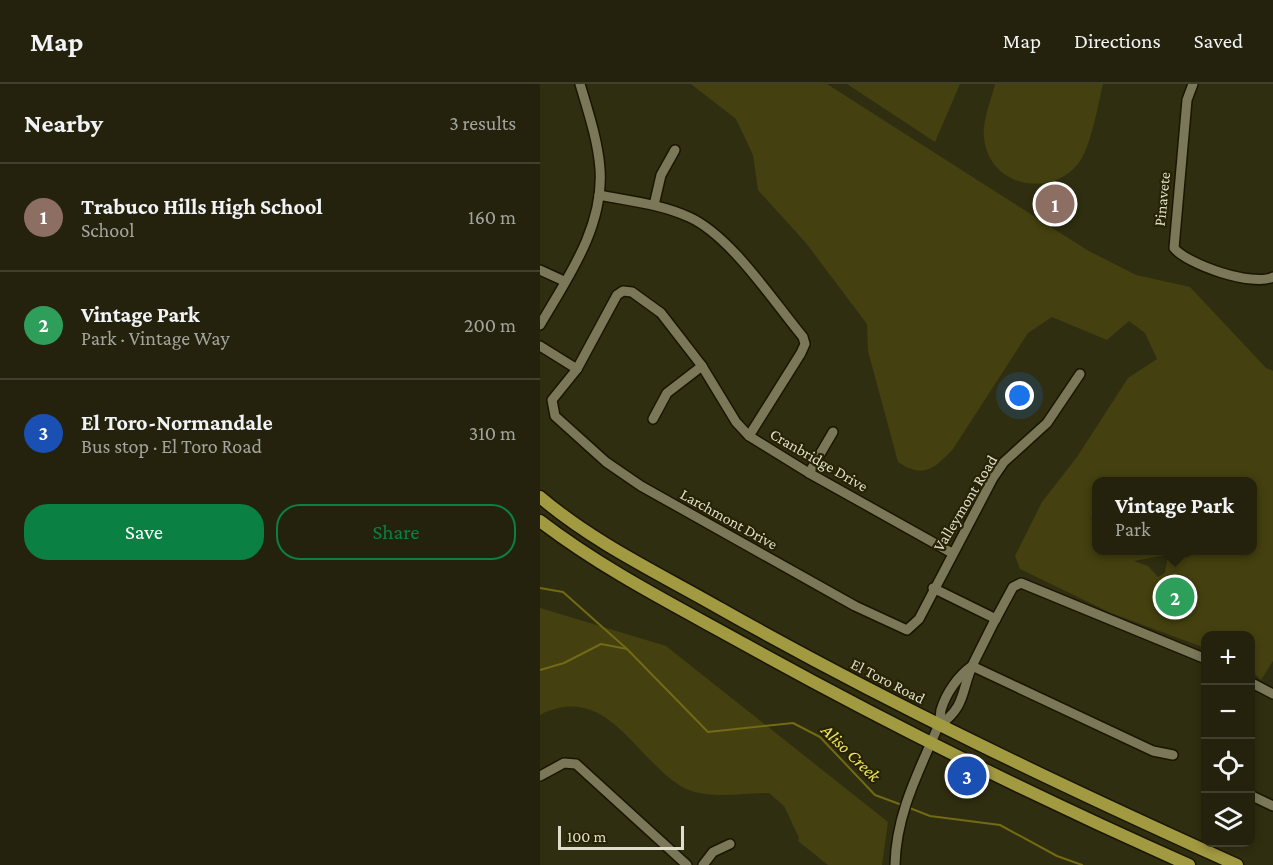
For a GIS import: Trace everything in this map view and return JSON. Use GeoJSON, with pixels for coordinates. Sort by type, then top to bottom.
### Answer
{"type":"FeatureCollection","features":[{"type":"Feature","properties":{"kind":"main road","name":"El Toro Road"},"geometry":{"type":"LineString","coordinates":[[540,498],[588,533],[634,561],[841,676],[939,726],[1237,865]]}},
{"type":"Feature","properties":{"kind":"main road"},"geometry":{"type":"LineString","coordinates":[[540,521],[576,549],[810,680],[930,743],[1189,865]]}},
{"type":"Feature","properties":{"kind":"street"},"geometry":{"type":"LineString","coordinates":[[540,326],[591,234],[599,195],[600,166],[580,84]]}},
{"type":"Feature","properties":{"kind":"street","name":"Pinavete"},"geometry":{"type":"LineString","coordinates":[[1193,84],[1187,100],[1174,248],[1181,256],[1211,269],[1264,280],[1273,278]]}},
{"type":"Feature","properties":{"kind":"street"},"geometry":{"type":"LineString","coordinates":[[654,205],[661,175],[675,150]]}},
{"type":"Feature","properties":{"kind":"street"},"geometry":{"type":"LineString","coordinates":[[599,195],[654,205],[691,217],[720,236],[804,337],[805,344],[801,353],[749,436]]}},
{"type":"Feature","properties":{"kind":"street"},"geometry":{"type":"LineString","coordinates":[[540,270],[564,281]]}},
{"type":"Feature","properties":{"kind":"street","name":"Cranbridge Drive"},"geometry":{"type":"LineString","coordinates":[[578,369],[617,296],[623,291],[632,291],[661,312],[702,366],[736,422],[749,436],[809,473],[952,553]]}},
{"type":"Feature","properties":{"kind":"street"},"geometry":{"type":"LineString","coordinates":[[540,346],[578,369]]}},
{"type":"Feature","properties":{"kind":"street"},"geometry":{"type":"LineString","coordinates":[[653,419],[667,393],[702,366]]}},
{"type":"Feature","properties":{"kind":"street","name":"Larchmont Drive"},"geometry":{"type":"LineString","coordinates":[[578,369],[552,400],[551,406],[555,416],[606,462],[640,486],[855,606],[901,630],[912,629]]}},
{"type":"Feature","properties":{"kind":"street","name":"Valleymont Road"},"geometry":{"type":"LineString","coordinates":[[912,629],[1004,462],[1047,423],[1080,374]]}},
{"type":"Feature","properties":{"kind":"street"},"geometry":{"type":"LineString","coordinates":[[809,473],[833,432]]}},
{"type":"Feature","properties":{"kind":"street"},"geometry":{"type":"LineString","coordinates":[[939,726],[955,714],[972,666],[1013,587],[1021,583],[1201,657]]}},
{"type":"Feature","properties":{"kind":"street"},"geometry":{"type":"LineString","coordinates":[[933,588],[996,619]]}},
{"type":"Feature","properties":{"kind":"street"},"geometry":{"type":"LineString","coordinates":[[895,865],[899,830],[910,787],[939,726],[941,709],[958,676],[972,666]]}},
{"type":"Feature","properties":{"kind":"street"},"geometry":{"type":"LineString","coordinates":[[972,666],[1153,751],[1173,755]]}},
{"type":"Feature","properties":{"kind":"street"},"geometry":{"type":"LineString","coordinates":[[1255,684],[1273,694]]}},
{"type":"Feature","properties":{"kind":"street"},"geometry":{"type":"LineString","coordinates":[[540,776],[570,762],[576,764],[687,865]]}},
{"type":"Feature","properties":{"kind":"street"},"geometry":{"type":"LineString","coordinates":[[1255,797],[1273,806]]}},
{"type":"Feature","properties":{"kind":"street"},"geometry":{"type":"LineString","coordinates":[[703,865],[714,852],[730,844]]}},
{"type":"Feature","properties":{"kind":"shaded area"},"geometry":{"type":"Polygon","coordinates":[[[691,84],[827,84],[1087,250],[1136,275],[1190,287],[1266,368],[1273,371],[1273,661],[1261,680],[1255,674],[1255,631],[1201,631],[1201,647],[1111,613],[1020,569],[1015,556],[1042,502],[1077,457],[1128,378],[1157,359],[1145,333],[1129,321],[1107,340],[1052,317],[1028,333],[953,449],[934,466],[922,471],[915,470],[898,462],[868,351],[867,324],[806,243],[758,190],[753,155],[736,119],[691,84]]]}},
{"type":"Feature","properties":{"kind":"shaded area"},"geometry":{"type":"Polygon","coordinates":[[[847,84],[960,84],[935,142],[847,84]]]}},
{"type":"Feature","properties":{"kind":"shaded area"},"geometry":{"type":"Polygon","coordinates":[[[995,84],[1103,84],[1087,148],[1078,164],[1066,175],[1037,184],[1008,177],[997,167],[988,154],[984,138],[986,118],[995,84]]]}},
{"type":"Feature","properties":{"kind":"shaded area"},"geometry":{"type":"Polygon","coordinates":[[[540,608],[666,646],[888,822],[882,865],[828,865],[798,841],[799,838],[784,806],[769,793],[711,795],[689,790],[662,772],[617,726],[600,715],[583,708],[563,707],[540,715],[540,608]]]}},
{"type":"Feature","properties":{"kind":"waterway","name":"Aliso Creek"},"geometry":{"type":"LineString","coordinates":[[540,588],[563,592],[627,649],[708,732],[793,723],[820,737],[875,795],[902,805]]}},
{"type":"Feature","properties":{"kind":"waterway"},"geometry":{"type":"LineString","coordinates":[[540,670],[564,663],[601,644],[627,649]]}},
{"type":"Feature","properties":{"kind":"waterway","name":"Aliso Creek"},"geometry":{"type":"LineString","coordinates":[[907,807],[930,816],[1000,825],[1057,856],[1082,865]]}},
{"type":"Feature","properties":{"kind":"place","name":"Trabuco Hills High School"},"geometry":{"type":"Point","coordinates":[1055,204]}},
{"type":"Feature","properties":{"kind":"place","name":"Vintage Park"},"geometry":{"type":"Point","coordinates":[1175,597]}},
{"type":"Feature","properties":{"kind":"place","name":"El Toro-Normandale"},"geometry":{"type":"Point","coordinates":[967,776]}}]}
